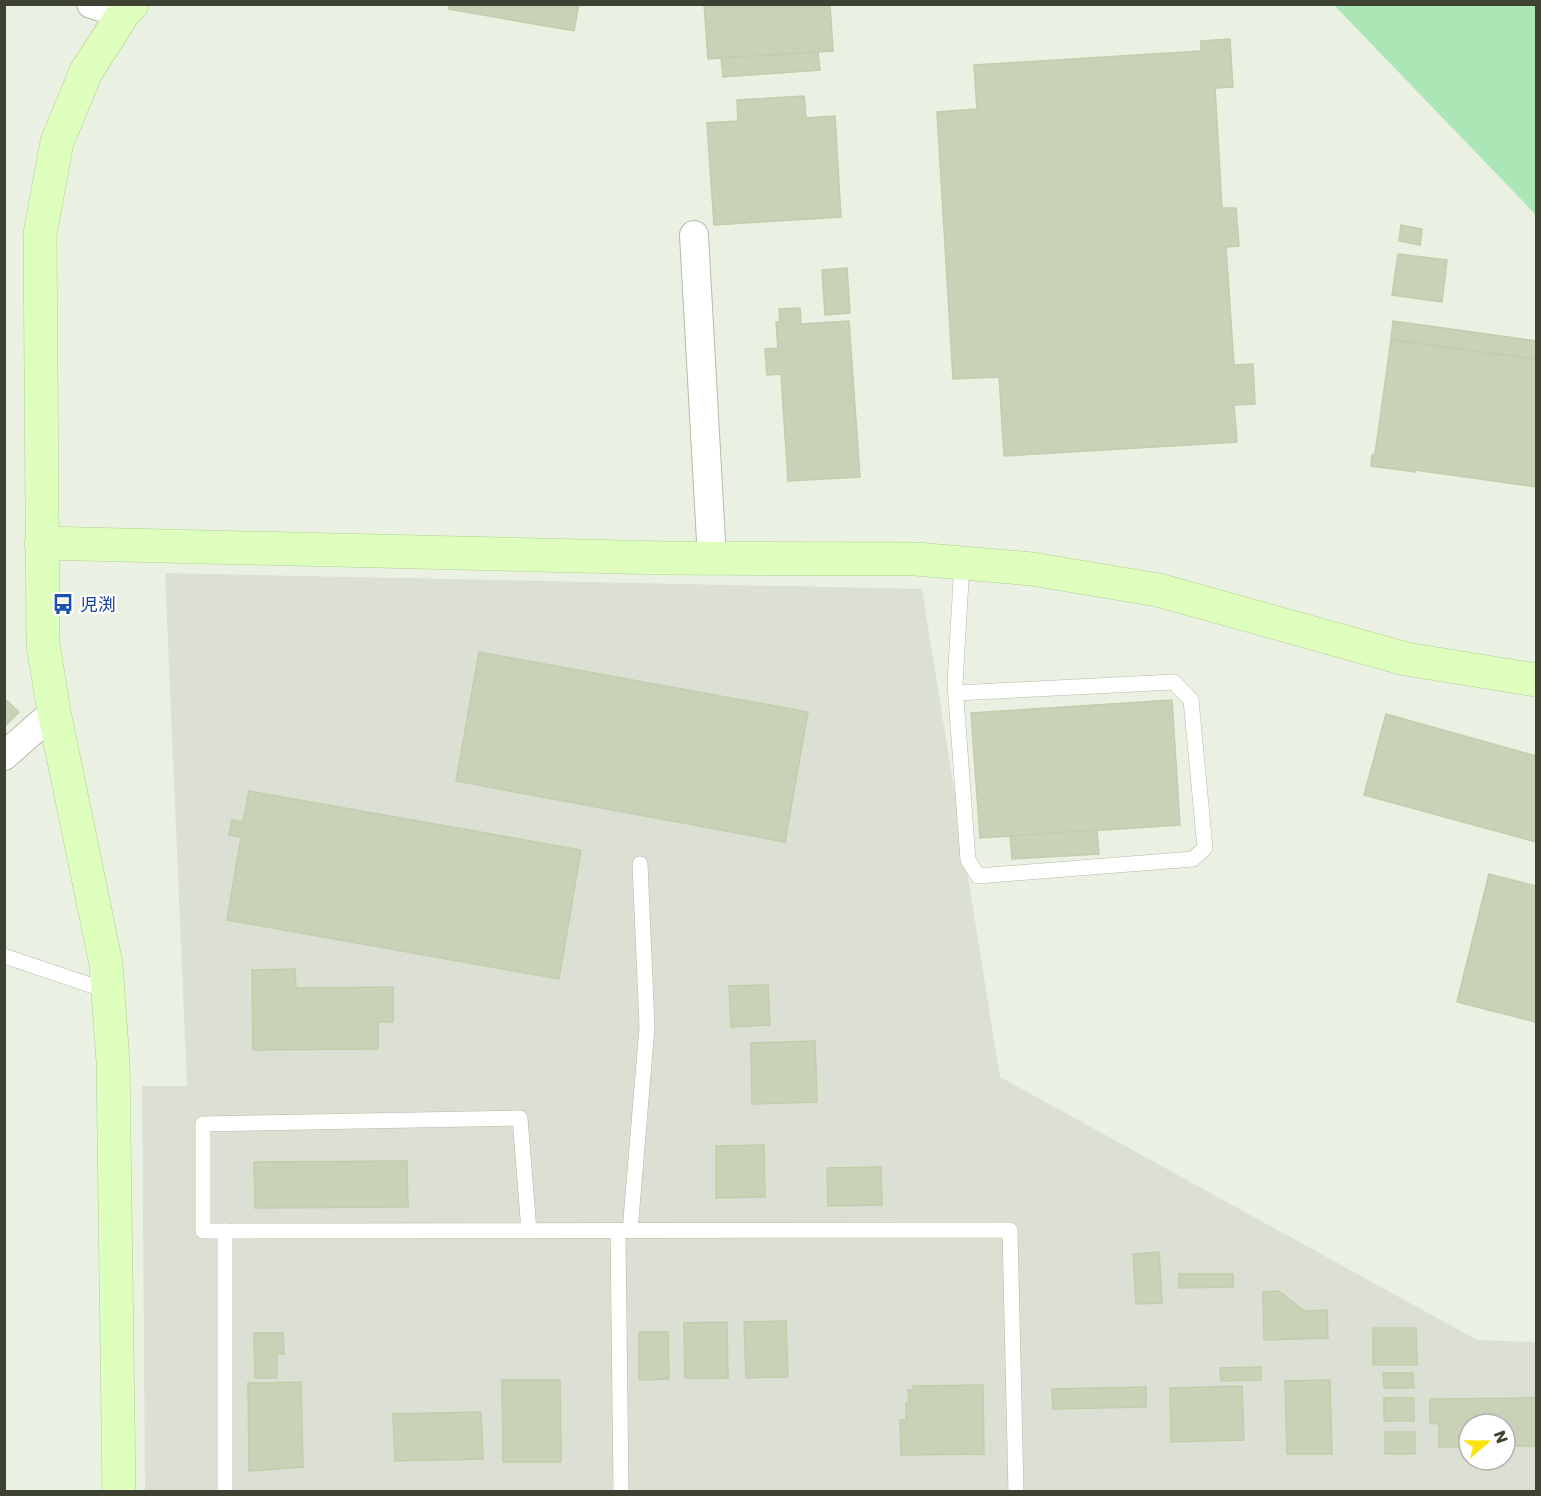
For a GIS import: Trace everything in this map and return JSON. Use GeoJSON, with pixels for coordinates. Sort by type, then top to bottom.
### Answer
{"type":"FeatureCollection","features":[{"type":"Feature","properties":{"kind":"street"},"geometry":{"type":"LineString","coordinates":[[91,4],[128,9],[86,72],[57,142],[40,234],[42,644],[106,964],[113,1062],[119,1491]]}},
{"type":"Feature","properties":{"kind":"street"},"geometry":{"type":"LineString","coordinates":[[694,236],[712,559]]}},
{"type":"Feature","properties":{"kind":"street"},"geometry":{"type":"LineString","coordinates":[[41,543],[712,559],[916,559],[1032,568],[1158,590],[1406,659],[1536,681]]}},
{"type":"Feature","properties":{"kind":"street"},"geometry":{"type":"LineString","coordinates":[[4,756],[54,712]]}},
{"type":"Feature","properties":{"kind":"lane"},"geometry":{"type":"LineString","coordinates":[[956,693],[1174,682],[1191,700],[1205,848],[1192,859],[978,876],[968,860],[956,693],[962,563]]}},
{"type":"Feature","properties":{"kind":"lane"},"geometry":{"type":"LineString","coordinates":[[621,1491],[624,1231],[647,1027],[640,864]]}},
{"type":"Feature","properties":{"kind":"lane"},"geometry":{"type":"LineString","coordinates":[[4,956],[108,991]]}},
{"type":"Feature","properties":{"kind":"lane"},"geometry":{"type":"LineString","coordinates":[[529,1231],[520,1118],[203,1124],[203,1232],[1010,1230],[1016,1491]]}},
{"type":"Feature","properties":{"kind":"lane"},"geometry":{"type":"LineString","coordinates":[[225,1231],[225,1491]]}},
{"type":"Feature","properties":{"kind":"shaded area"},"geometry":{"type":"Polygon","coordinates":[[[165,573],[922,589],[1000,1077],[1477,1340],[1536,1342],[1536,1491],[145,1491],[142,1086],[187,1086],[165,573]]]}},
{"type":"Feature","properties":{"kind":"green space"},"geometry":{"type":"Polygon","coordinates":[[[1334,5],[1536,5],[1536,215],[1334,5]]]}},
{"type":"Feature","properties":{"kind":"building"},"geometry":{"type":"Polygon","coordinates":[[[449,4],[579,4],[574,31],[449,9],[449,4]]]}},
{"type":"Feature","properties":{"kind":"building"},"geometry":{"type":"Polygon","coordinates":[[[704,4],[830,4],[833,51],[708,59],[704,4]]]}},
{"type":"Feature","properties":{"kind":"building"},"geometry":{"type":"Polygon","coordinates":[[[1230,39],[1233,87],[1215,88],[1222,208],[1236,208],[1239,246],[1226,247],[1234,365],[1253,364],[1255,404],[1234,405],[1237,442],[1004,456],[999,377],[953,379],[937,112],[977,109],[974,65],[1201,51],[1201,41],[1230,39]]]}},
{"type":"Feature","properties":{"kind":"building"},"geometry":{"type":"Polygon","coordinates":[[[818,52],[820,70],[723,77],[721,58],[818,52]]]}},
{"type":"Feature","properties":{"kind":"building"},"geometry":{"type":"Polygon","coordinates":[[[804,96],[806,118],[835,116],[841,217],[714,225],[707,123],[738,121],[737,100],[804,96]]]}},
{"type":"Feature","properties":{"kind":"building"},"geometry":{"type":"Polygon","coordinates":[[[1401,225],[1422,229],[1420,245],[1399,241],[1401,225]]]}},
{"type":"Feature","properties":{"kind":"building"},"geometry":{"type":"Polygon","coordinates":[[[1398,254],[1447,260],[1442,302],[1392,295],[1398,254]]]}},
{"type":"Feature","properties":{"kind":"building"},"geometry":{"type":"Polygon","coordinates":[[[847,268],[850,313],[825,315],[822,270],[847,268]]]}},
{"type":"Feature","properties":{"kind":"building"},"geometry":{"type":"Polygon","coordinates":[[[800,308],[801,324],[849,321],[860,477],[788,481],[781,374],[767,375],[765,349],[778,348],[776,322],[780,322],[779,309],[800,308]]]}},
{"type":"Feature","properties":{"kind":"building"},"geometry":{"type":"Polygon","coordinates":[[[1393,321],[1536,341],[1536,359],[1391,340],[1393,321]]]}},
{"type":"Feature","properties":{"kind":"building"},"geometry":{"type":"Polygon","coordinates":[[[1391,340],[1536,359],[1536,487],[1371,466],[1372,455],[1375,454],[1391,340]]]}},
{"type":"Feature","properties":{"kind":"building"},"geometry":{"type":"Polygon","coordinates":[[[479,652],[808,712],[785,842],[456,781],[479,652]]]}},
{"type":"Feature","properties":{"kind":"building"},"geometry":{"type":"Polygon","coordinates":[[[4,698],[19,712],[4,727],[4,698]]]}},
{"type":"Feature","properties":{"kind":"building"},"geometry":{"type":"Polygon","coordinates":[[[1172,700],[1180,825],[980,838],[971,713],[1172,700]]]}},
{"type":"Feature","properties":{"kind":"building"},"geometry":{"type":"Polygon","coordinates":[[[1386,714],[1536,756],[1536,842],[1364,795],[1386,714]]]}},
{"type":"Feature","properties":{"kind":"building"},"geometry":{"type":"Polygon","coordinates":[[[249,791],[581,850],[559,979],[227,920],[241,837],[229,835],[232,820],[243,822],[249,791]]]}},
{"type":"Feature","properties":{"kind":"building"},"geometry":{"type":"Polygon","coordinates":[[[1097,830],[1099,854],[1012,859],[1010,836],[1097,830]]]}},
{"type":"Feature","properties":{"kind":"building"},"geometry":{"type":"Polygon","coordinates":[[[1489,874],[1536,886],[1536,1022],[1457,1002],[1489,874]]]}},
{"type":"Feature","properties":{"kind":"building"},"geometry":{"type":"Polygon","coordinates":[[[295,969],[296,988],[393,987],[393,1022],[378,1022],[378,1049],[253,1050],[252,970],[295,969]]]}},
{"type":"Feature","properties":{"kind":"building"},"geometry":{"type":"Polygon","coordinates":[[[768,985],[770,1025],[731,1027],[729,986],[768,985]]]}},
{"type":"Feature","properties":{"kind":"building"},"geometry":{"type":"Polygon","coordinates":[[[815,1041],[817,1102],[752,1104],[751,1043],[815,1041]]]}},
{"type":"Feature","properties":{"kind":"building"},"geometry":{"type":"Polygon","coordinates":[[[764,1145],[765,1197],[716,1198],[716,1146],[764,1145]]]}},
{"type":"Feature","properties":{"kind":"building"},"geometry":{"type":"Polygon","coordinates":[[[407,1161],[408,1207],[255,1208],[254,1162],[407,1161]]]}},
{"type":"Feature","properties":{"kind":"building"},"geometry":{"type":"Polygon","coordinates":[[[881,1167],[882,1205],[828,1206],[827,1168],[881,1167]]]}},
{"type":"Feature","properties":{"kind":"building"},"geometry":{"type":"Polygon","coordinates":[[[1159,1252],[1162,1303],[1136,1304],[1133,1254],[1159,1252]]]}},
{"type":"Feature","properties":{"kind":"building"},"geometry":{"type":"Polygon","coordinates":[[[1179,1274],[1233,1274],[1233,1287],[1179,1288],[1179,1274]]]}},
{"type":"Feature","properties":{"kind":"building"},"geometry":{"type":"Polygon","coordinates":[[[1279,1291],[1304,1311],[1327,1310],[1328,1338],[1264,1340],[1263,1292],[1279,1291]]]}},
{"type":"Feature","properties":{"kind":"building"},"geometry":{"type":"Polygon","coordinates":[[[786,1321],[788,1377],[746,1378],[744,1322],[786,1321]]]}},
{"type":"Feature","properties":{"kind":"building"},"geometry":{"type":"Polygon","coordinates":[[[727,1322],[728,1378],[685,1378],[684,1323],[727,1322]]]}},
{"type":"Feature","properties":{"kind":"building"},"geometry":{"type":"Polygon","coordinates":[[[1373,1328],[1416,1328],[1417,1365],[1373,1365],[1373,1328]]]}},
{"type":"Feature","properties":{"kind":"building"},"geometry":{"type":"Polygon","coordinates":[[[639,1332],[668,1332],[669,1379],[639,1380],[639,1332]]]}},
{"type":"Feature","properties":{"kind":"building"},"geometry":{"type":"Polygon","coordinates":[[[254,1333],[283,1333],[284,1354],[277,1354],[277,1378],[255,1378],[254,1333]]]}},
{"type":"Feature","properties":{"kind":"building"},"geometry":{"type":"Polygon","coordinates":[[[1261,1367],[1261,1380],[1221,1381],[1220,1368],[1261,1367]]]}},
{"type":"Feature","properties":{"kind":"building"},"geometry":{"type":"Polygon","coordinates":[[[1383,1373],[1413,1373],[1414,1388],[1384,1388],[1383,1373]]]}},
{"type":"Feature","properties":{"kind":"building"},"geometry":{"type":"Polygon","coordinates":[[[502,1380],[560,1380],[561,1462],[503,1462],[502,1380]]]}},
{"type":"Feature","properties":{"kind":"building"},"geometry":{"type":"Polygon","coordinates":[[[1330,1380],[1332,1454],[1287,1454],[1285,1381],[1330,1380]]]}},
{"type":"Feature","properties":{"kind":"building"},"geometry":{"type":"Polygon","coordinates":[[[301,1382],[303,1467],[249,1471],[248,1383],[301,1382]]]}},
{"type":"Feature","properties":{"kind":"building"},"geometry":{"type":"Polygon","coordinates":[[[983,1385],[984,1454],[901,1455],[900,1420],[906,1420],[906,1403],[909,1403],[908,1390],[914,1390],[913,1386],[983,1385]]]}},
{"type":"Feature","properties":{"kind":"building"},"geometry":{"type":"Polygon","coordinates":[[[1242,1386],[1244,1440],[1171,1442],[1170,1388],[1242,1386]]]}},
{"type":"Feature","properties":{"kind":"building"},"geometry":{"type":"Polygon","coordinates":[[[1146,1387],[1146,1407],[1053,1409],[1052,1389],[1146,1387]]]}},
{"type":"Feature","properties":{"kind":"building"},"geometry":{"type":"Polygon","coordinates":[[[1384,1398],[1414,1398],[1414,1421],[1384,1421],[1384,1398]]]}},
{"type":"Feature","properties":{"kind":"building"},"geometry":{"type":"Polygon","coordinates":[[[1536,1398],[1536,1446],[1517,1446],[1517,1412],[1457,1412],[1457,1447],[1439,1447],[1439,1424],[1430,1423],[1430,1399],[1536,1398]]]}},
{"type":"Feature","properties":{"kind":"building"},"geometry":{"type":"Polygon","coordinates":[[[481,1412],[483,1459],[395,1461],[393,1414],[481,1412]]]}},
{"type":"Feature","properties":{"kind":"building"},"geometry":{"type":"Polygon","coordinates":[[[1385,1432],[1415,1432],[1415,1454],[1385,1454],[1385,1432]]]}},
{"type":"Feature","properties":{"kind":"place","name":"児渕"},"geometry":{"type":"Point","coordinates":[63,604]}}]}
